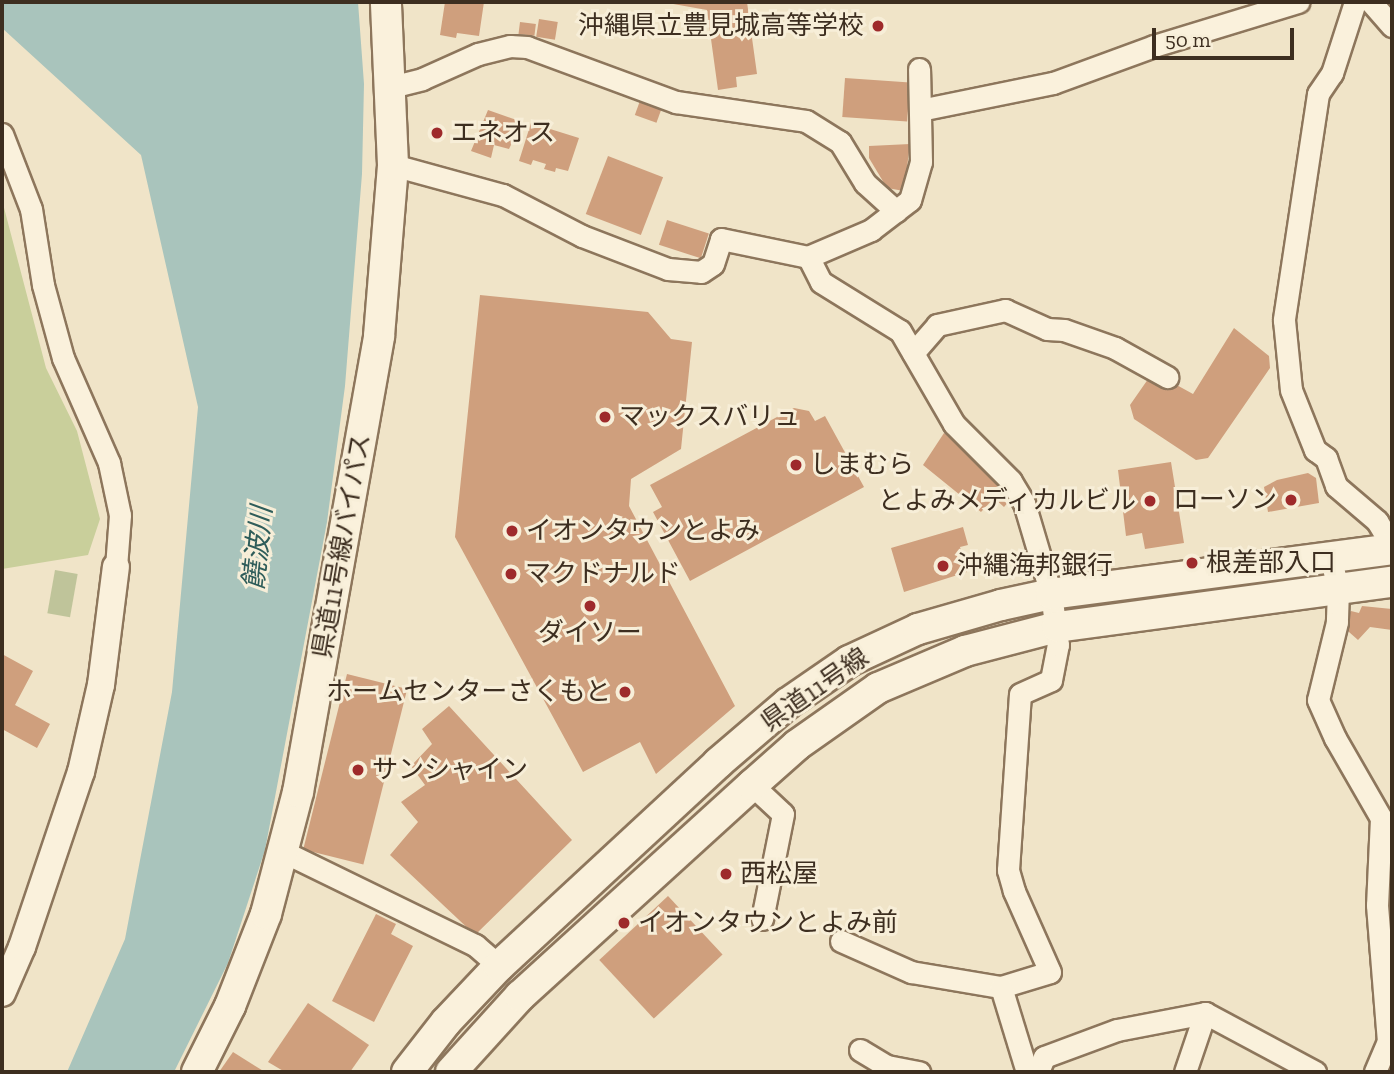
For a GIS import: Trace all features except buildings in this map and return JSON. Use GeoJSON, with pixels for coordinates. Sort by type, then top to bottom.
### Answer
{"type":"FeatureCollection","features":[{"type":"Feature","properties":{"kind":"main road","name":"県道11号線バイパス"},"geometry":{"type":"LineString","coordinates":[[197,1072],[230,1006],[265,914],[298,792],[379,336],[393,165],[386,2]]}},
{"type":"Feature","properties":{"kind":"main road","name":"県道11号線"},"geometry":{"type":"LineString","coordinates":[[407,1072],[446,1022],[499,966],[718,763],[828,673],[867,651],[918,629],[1000,605],[1051,594],[1331,559],[1392,548]]}},
{"type":"Feature","properties":{"kind":"main road","name":"県道11号線"},"geometry":{"type":"LineString","coordinates":[[451,1072],[520,996],[751,785],[797,745],[878,688],[965,651],[1057,627],[1389,585]]}},
{"type":"Feature","properties":{"kind":"street"},"geometry":{"type":"LineString","coordinates":[[920,110],[1053,83],[1154,46],[1298,2]]}},
{"type":"Feature","properties":{"kind":"street"},"geometry":{"type":"LineString","coordinates":[[1355,2],[1332,73],[1318,94],[1284,320],[1291,390],[1315,450],[1326,458],[1336,486],[1377,521],[1392,548]]}},
{"type":"Feature","properties":{"kind":"street"},"geometry":{"type":"LineString","coordinates":[[1371,2],[1392,26]]}},
{"type":"Feature","properties":{"kind":"street"},"geometry":{"type":"LineString","coordinates":[[391,87],[422,79],[478,54],[510,46],[527,47],[676,102],[806,121],[841,142],[865,183],[896,211]]}},
{"type":"Feature","properties":{"kind":"street"},"geometry":{"type":"LineString","coordinates":[[393,165],[503,195],[582,236],[668,268],[701,272],[713,264],[721,239],[808,257],[872,230],[910,200],[921,162],[919,69]]}},
{"type":"Feature","properties":{"kind":"street"},"geometry":{"type":"LineString","coordinates":[[2,134],[32,209],[43,285],[63,358],[109,463],[120,515],[101,685],[81,772],[22,947],[2,993]]}},
{"type":"Feature","properties":{"kind":"street"},"geometry":{"type":"LineString","coordinates":[[808,257],[821,282],[900,331],[954,424],[1011,481],[1024,503],[1051,594],[1057,627],[1056,667],[1051,680],[1020,694],[1008,870],[1050,972],[1001,987],[911,972],[841,941]]}},
{"type":"Feature","properties":{"kind":"street"},"geometry":{"type":"LineString","coordinates":[[913,353],[937,325],[1005,310],[1047,329],[1064,330],[1115,348],[1167,377]]}},
{"type":"Feature","properties":{"kind":"street"},"geometry":{"type":"LineString","coordinates":[[1331,559],[1338,590],[1337,622],[1318,700],[1326,721],[1387,819],[1377,905],[1388,1041],[1383,1069]]}},
{"type":"Feature","properties":{"kind":"street"},"geometry":{"type":"LineString","coordinates":[[751,785],[783,814],[762,919]]}},
{"type":"Feature","properties":{"kind":"street"},"geometry":{"type":"LineString","coordinates":[[282,851],[475,945],[499,966]]}},
{"type":"Feature","properties":{"kind":"street"},"geometry":{"type":"LineString","coordinates":[[1001,987],[1027,1072]]}},
{"type":"Feature","properties":{"kind":"street"},"geometry":{"type":"LineString","coordinates":[[1038,1072],[1044,1057],[1117,1030],[1205,1013],[1315,1072]]}},
{"type":"Feature","properties":{"kind":"street"},"geometry":{"type":"LineString","coordinates":[[1185,1072],[1205,1013]]}},
{"type":"Feature","properties":{"kind":"street"},"geometry":{"type":"LineString","coordinates":[[860,1050],[887,1066],[919,1072]]}},
{"type":"Feature","properties":{"kind":"green space"},"geometry":{"type":"Polygon","coordinates":[[[2,200],[46,368],[77,431],[100,519],[88,555],[2,569],[2,200]]]}},
{"type":"Feature","properties":{"kind":"green space"},"geometry":{"type":"Polygon","coordinates":[[[55,570],[78,574],[70,617],[47,613],[55,570]]]}},
{"type":"Feature","properties":{"kind":"water","name":"饒波川"},"geometry":{"type":"Polygon","coordinates":[[[2,2],[358,2],[364,84],[362,174],[345,386],[327,522],[265,850],[228,963],[174,1072],[67,1072],[125,939],[172,692],[198,407],[141,155],[2,28],[2,2]]]}},
{"type":"Feature","properties":{"kind":"place","name":"沖縄県立豊見城高等学校"},"geometry":{"type":"Point","coordinates":[878,26]}},
{"type":"Feature","properties":{"kind":"place","name":"エネオス"},"geometry":{"type":"Point","coordinates":[437,133]}},
{"type":"Feature","properties":{"kind":"place","name":"マックスバリュ"},"geometry":{"type":"Point","coordinates":[605,417]}},
{"type":"Feature","properties":{"kind":"place","name":"しまむら"},"geometry":{"type":"Point","coordinates":[796,465]}},
{"type":"Feature","properties":{"kind":"place","name":"ローソン"},"geometry":{"type":"Point","coordinates":[1291,500]}},
{"type":"Feature","properties":{"kind":"place","name":"とよみメディカルビル"},"geometry":{"type":"Point","coordinates":[1150,501]}},
{"type":"Feature","properties":{"kind":"place","name":"イオンタウンとよみ"},"geometry":{"type":"Point","coordinates":[512,531]}},
{"type":"Feature","properties":{"kind":"place","name":"根差部入口"},"geometry":{"type":"Point","coordinates":[1192,563]}},
{"type":"Feature","properties":{"kind":"place","name":"沖縄海邦銀行"},"geometry":{"type":"Point","coordinates":[943,566]}},
{"type":"Feature","properties":{"kind":"place","name":"マクドナルド"},"geometry":{"type":"Point","coordinates":[511,574]}},
{"type":"Feature","properties":{"kind":"place","name":"ダイソー"},"geometry":{"type":"Point","coordinates":[590,606]}},
{"type":"Feature","properties":{"kind":"place","name":"ホームセンターさくもと"},"geometry":{"type":"Point","coordinates":[625,692]}},
{"type":"Feature","properties":{"kind":"place","name":"サンシャイン"},"geometry":{"type":"Point","coordinates":[358,770]}},
{"type":"Feature","properties":{"kind":"place","name":"西松屋"},"geometry":{"type":"Point","coordinates":[726,874]}},
{"type":"Feature","properties":{"kind":"place","name":"イオンタウンとよみ前"},"geometry":{"type":"Point","coordinates":[624,923]}}]}
